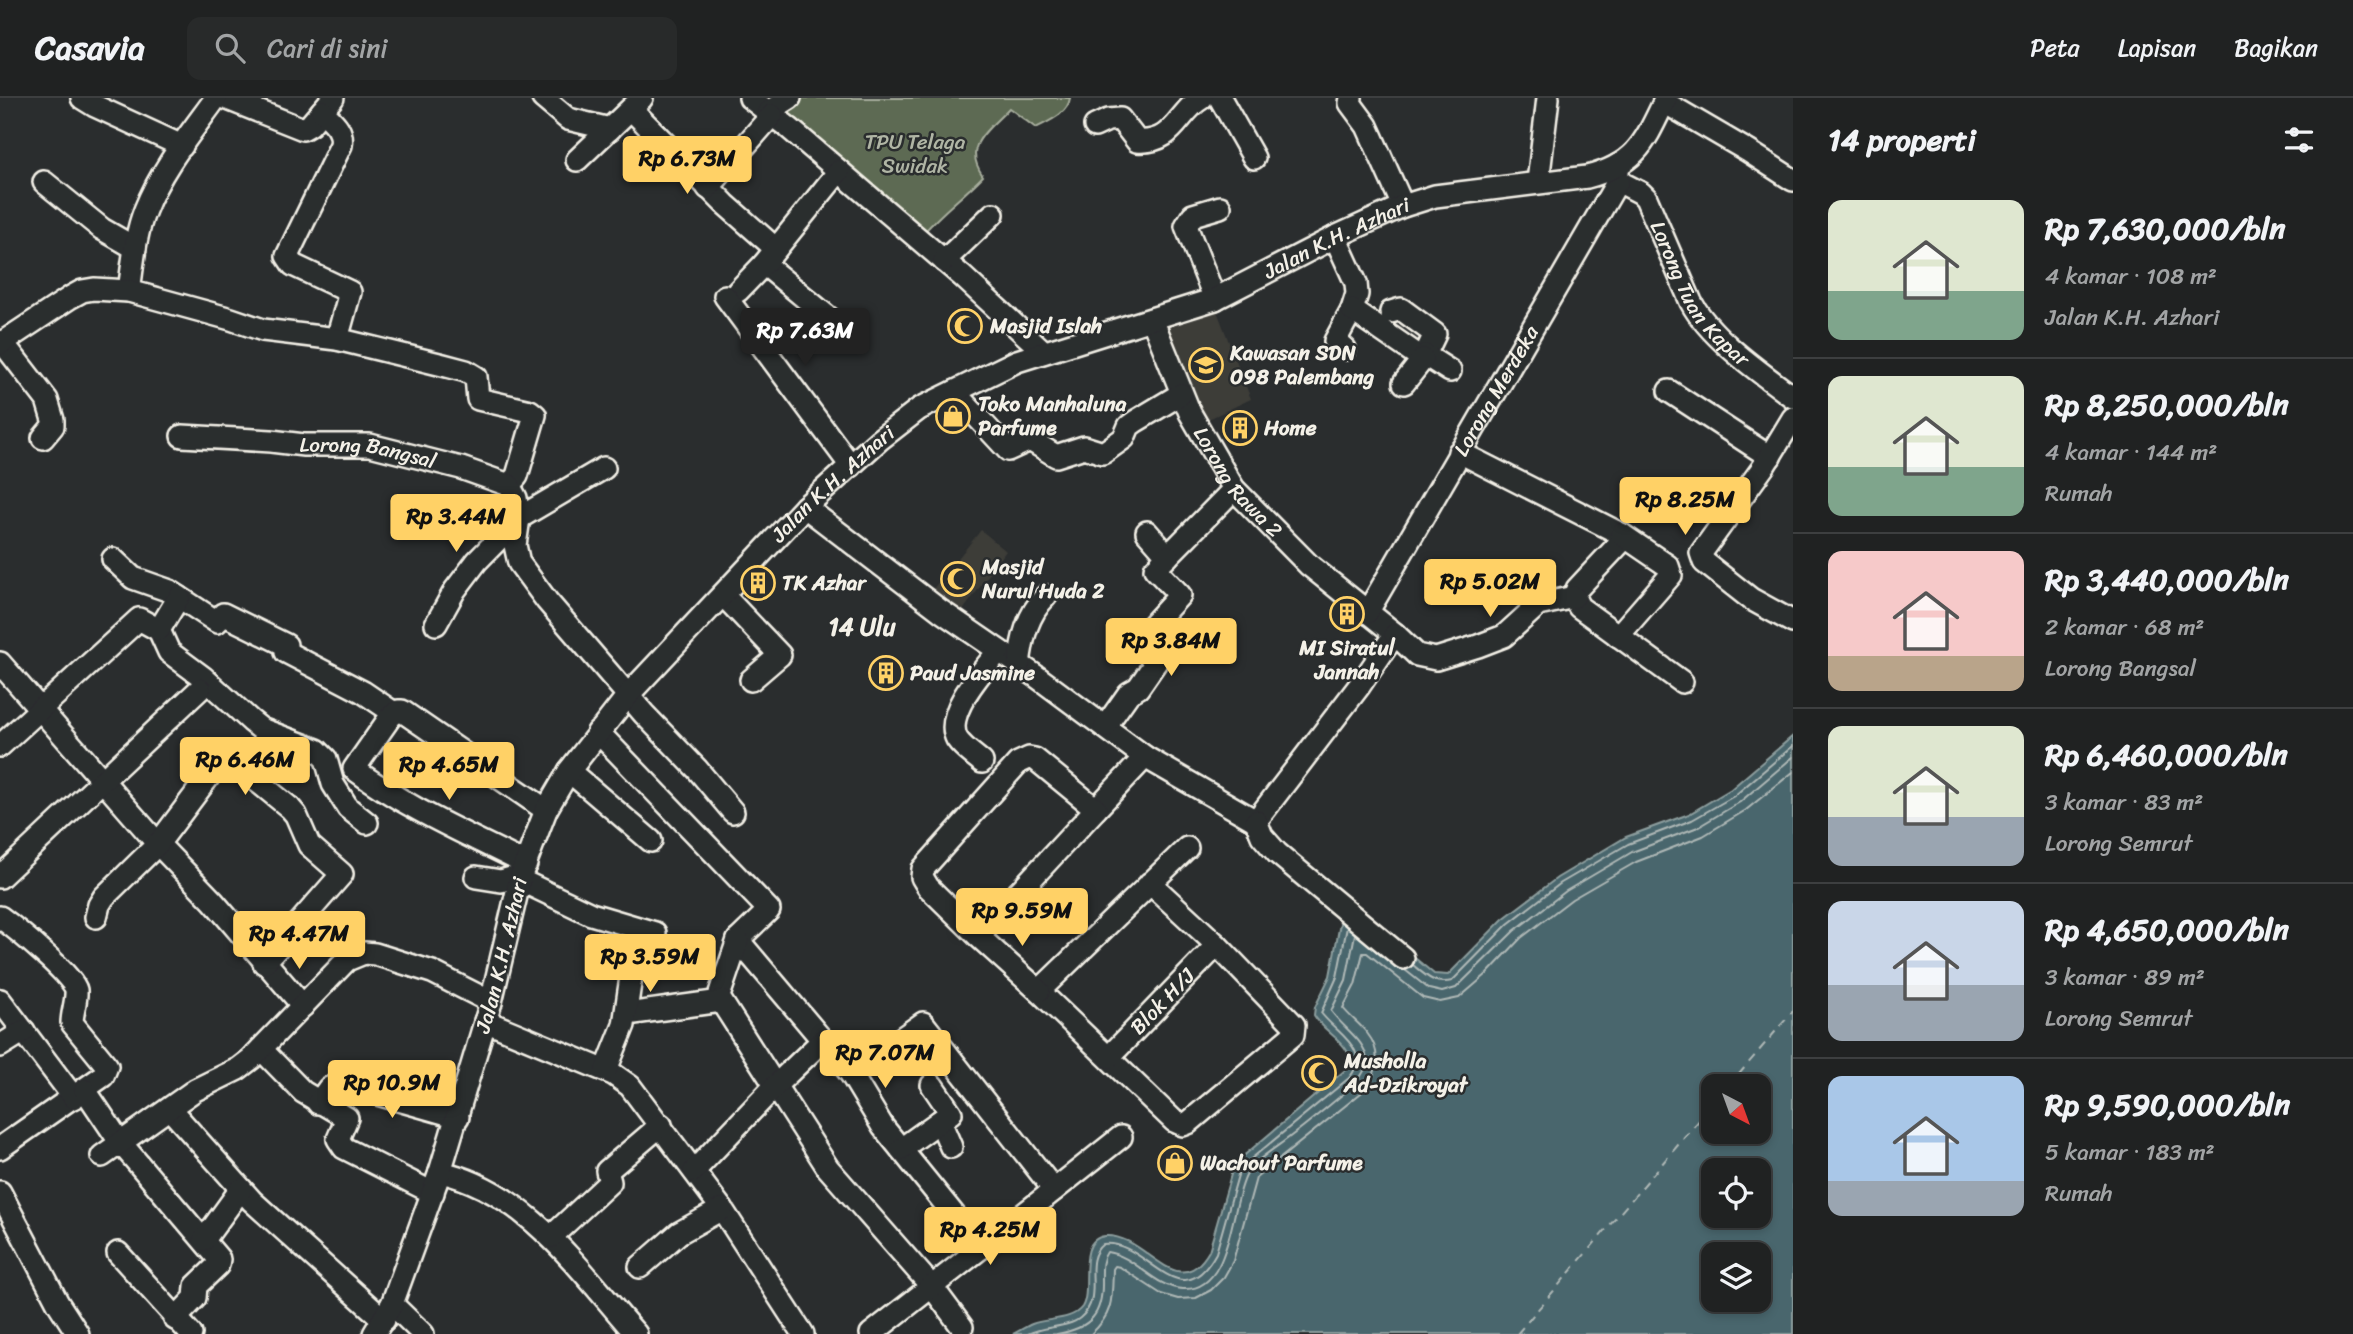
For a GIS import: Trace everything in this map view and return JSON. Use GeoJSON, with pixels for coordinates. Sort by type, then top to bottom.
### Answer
{"type":"FeatureCollection","features":[{"type":"Feature","properties":{"kind":"street"},"geometry":{"type":"LineString","coordinates":[[82,98],[182,146]]}},
{"type":"Feature","properties":{"kind":"street"},"geometry":{"type":"LineString","coordinates":[[129,291],[135,248],[144,212],[182,146],[215,98]]}},
{"type":"Feature","properties":{"kind":"street"},"geometry":{"type":"LineString","coordinates":[[225,98],[300,129],[310,125],[327,105],[341,133],[341,145],[287,256],[293,265],[350,292],[337,339]]}},
{"type":"Feature","properties":{"kind":"street"},"geometry":{"type":"LineString","coordinates":[[543,98],[568,119],[610,129]]}},
{"type":"Feature","properties":{"kind":"street"},"geometry":{"type":"LineString","coordinates":[[750,98],[944,261],[1044,352]]}},
{"type":"Feature","properties":{"kind":"street"},"geometry":{"type":"LineString","coordinates":[[708,187],[770,114],[790,98]]}},
{"type":"Feature","properties":{"kind":"street"},"geometry":{"type":"LineString","coordinates":[[1095,126],[1108,120],[1120,119],[1137,141],[1141,142],[1174,129],[1192,104],[1202,98]]}},
{"type":"Feature","properties":{"kind":"street"},"geometry":{"type":"LineString","coordinates":[[1220,98],[1254,158]]}},
{"type":"Feature","properties":{"kind":"street"},"geometry":{"type":"LineString","coordinates":[[1351,98],[1350,103],[1367,126],[1403,206]]}},
{"type":"Feature","properties":{"kind":"street"},"geometry":{"type":"LineString","coordinates":[[1538,182],[1548,98]]}},
{"type":"Feature","properties":{"kind":"street"},"geometry":{"type":"LineString","coordinates":[[1626,164],[1665,100],[1793,180]]}},
{"type":"Feature","properties":{"kind":"street"},"geometry":{"type":"LineString","coordinates":[[577,160],[637,104],[770,257],[851,336]]}},
{"type":"Feature","properties":{"kind":"street","name":"Jalan K.H. Azhari"},"geometry":{"type":"LineString","coordinates":[[383,1319],[433,1193],[458,1117],[488,1012],[521,879],[546,810],[569,771],[629,694],[806,507],[879,440],[919,409],[983,376],[1044,352],[1215,299],[1335,237],[1403,206],[1435,196],[1587,177],[1626,164]]}},
{"type":"Feature","properties":{"kind":"street","name":"Lorong Tuan Kapar"},"geometry":{"type":"LineString","coordinates":[[1626,164],[1646,198],[1691,302],[1701,318],[1749,364],[1793,397]]}},
{"type":"Feature","properties":{"kind":"street","name":"Lorong Merdeka"},"geometry":{"type":"LineString","coordinates":[[1367,613],[1626,164]]}},
{"type":"Feature","properties":{"kind":"street"},"geometry":{"type":"LineString","coordinates":[[839,171],[770,257],[732,293],[851,466]]}},
{"type":"Feature","properties":{"kind":"street"},"geometry":{"type":"LineString","coordinates":[[44,182],[102,229],[135,248]]}},
{"type":"Feature","properties":{"kind":"street"},"geometry":{"type":"LineString","coordinates":[[1215,299],[1186,226],[1192,215],[1220,207]]}},
{"type":"Feature","properties":{"kind":"street"},"geometry":{"type":"LineString","coordinates":[[944,261],[993,214]]}},
{"type":"Feature","properties":{"kind":"street"},"geometry":{"type":"LineString","coordinates":[[1335,237],[1356,283],[1357,294],[1352,310],[1335,341],[1345,349]]}},
{"type":"Feature","properties":{"kind":"street"},"geometry":{"type":"LineString","coordinates":[[43,438],[53,426],[50,407],[1,344],[82,291],[94,289],[129,291],[231,318],[263,330],[337,339],[466,371],[476,377],[478,399],[533,413],[535,418],[521,464],[514,481],[509,485],[516,498],[519,517],[515,545],[519,563],[547,601],[644,714],[688,759],[733,812]]}},
{"type":"Feature","properties":{"kind":"street"},"geometry":{"type":"LineString","coordinates":[[1391,312],[1401,309],[1433,332],[1435,337],[1404,383]]}},
{"type":"Feature","properties":{"kind":"street"},"geometry":{"type":"LineString","coordinates":[[1352,310],[1450,371]]}},
{"type":"Feature","properties":{"kind":"street","name":"Lorong Rawa 2"},"geometry":{"type":"LineString","coordinates":[[1152,319],[1181,394],[1210,451],[1234,489],[1309,565],[1417,655],[1436,659],[1478,646],[1504,636],[1538,606],[1574,597]]}},
{"type":"Feature","properties":{"kind":"street"},"geometry":{"type":"LineString","coordinates":[[1668,391],[1770,457]]}},
{"type":"Feature","properties":{"kind":"street"},"geometry":{"type":"LineString","coordinates":[[954,392],[1008,450],[1030,440],[1056,456],[1084,447],[1103,453],[1124,438],[1127,429],[1136,421],[1181,394]]}},
{"type":"Feature","properties":{"kind":"street"},"geometry":{"type":"LineString","coordinates":[[1793,418],[1770,457],[1701,553],[1704,562],[1751,599],[1793,622]]}},
{"type":"Feature","properties":{"kind":"street","name":"Lorong Bangsal"},"geometry":{"type":"LineString","coordinates":[[182,436],[304,445],[370,445],[461,468],[509,485]]}},
{"type":"Feature","properties":{"kind":"street"},"geometry":{"type":"LineString","coordinates":[[1459,452],[1621,534],[1661,560],[1671,570],[1669,579],[1618,636]]}},
{"type":"Feature","properties":{"kind":"street"},"geometry":{"type":"LineString","coordinates":[[436,624],[455,590],[477,561],[519,517],[604,468]]}},
{"type":"Feature","properties":{"kind":"street"},"geometry":{"type":"LineString","coordinates":[[1105,727],[1129,693],[1138,688],[1156,662],[1148,654],[1156,638],[1149,629],[1180,596],[1155,569],[1234,489]]}},
{"type":"Feature","properties":{"kind":"street"},"geometry":{"type":"LineString","coordinates":[[806,507],[930,603],[1145,757],[1256,821],[1262,836],[1277,853],[1403,958]]}},
{"type":"Feature","properties":{"kind":"street"},"geometry":{"type":"LineString","coordinates":[[1147,532],[1168,556]]}},
{"type":"Feature","properties":{"kind":"street"},"geometry":{"type":"LineString","coordinates":[[1621,534],[1621,541],[1577,589],[1574,597],[1579,607],[1682,682]]}},
{"type":"Feature","properties":{"kind":"street"},"geometry":{"type":"LineString","coordinates":[[113,559],[133,578],[158,586],[217,622],[223,614],[286,645],[286,652],[363,692],[394,713]]}},
{"type":"Feature","properties":{"kind":"street"},"geometry":{"type":"LineString","coordinates":[[723,595],[780,655],[751,680]]}},
{"type":"Feature","properties":{"kind":"street"},"geometry":{"type":"LineString","coordinates":[[1019,665],[1026,629],[1033,611],[1046,596]]}},
{"type":"Feature","properties":{"kind":"street"},"geometry":{"type":"LineString","coordinates":[[159,629],[179,597]]}},
{"type":"Feature","properties":{"kind":"street"},"geometry":{"type":"LineString","coordinates":[[0,746],[139,619],[159,629],[169,652],[204,678],[261,729],[317,750],[326,759],[333,784],[348,808],[367,823]]}},
{"type":"Feature","properties":{"kind":"street"},"geometry":{"type":"LineString","coordinates":[[1256,821],[1360,685],[1395,634]]}},
{"type":"Feature","properties":{"kind":"street"},"geometry":{"type":"LineString","coordinates":[[982,762],[958,740],[955,723],[967,692],[999,651]]}},
{"type":"Feature","properties":{"kind":"street"},"geometry":{"type":"LineString","coordinates":[[0,663],[303,1006]]}},
{"type":"Feature","properties":{"kind":"street"},"geometry":{"type":"LineString","coordinates":[[0,877],[200,689]]}},
{"type":"Feature","properties":{"kind":"street"},"geometry":{"type":"LineString","coordinates":[[546,810],[402,711],[394,713],[354,769],[521,879],[591,914],[655,933]]}},
{"type":"Feature","properties":{"kind":"street"},"geometry":{"type":"LineString","coordinates":[[598,732],[769,910],[738,940],[720,993]]}},
{"type":"Feature","properties":{"kind":"street"},"geometry":{"type":"LineString","coordinates":[[978,936],[1145,757]]}},
{"type":"Feature","properties":{"kind":"street"},"geometry":{"type":"LineString","coordinates":[[1096,809],[1035,759],[1030,758],[1018,763],[923,869],[922,877],[928,887],[978,936],[1174,1121],[1183,1125],[1293,1035],[1294,1025],[1217,945],[1150,883]]}},
{"type":"Feature","properties":{"kind":"street"},"geometry":{"type":"LineString","coordinates":[[96,917],[104,897],[158,844],[219,763],[226,759],[234,760],[290,808],[315,851],[342,874],[264,963]]}},
{"type":"Feature","properties":{"kind":"street"},"geometry":{"type":"LineString","coordinates":[[569,771],[651,841]]}},
{"type":"Feature","properties":{"kind":"street"},"geometry":{"type":"LineString","coordinates":[[1039,991],[1187,848]]}},
{"type":"Feature","properties":{"kind":"street"},"geometry":{"type":"LineString","coordinates":[[476,877],[501,881],[521,879]]}},
{"type":"Feature","properties":{"kind":"street"},"geometry":{"type":"LineString","coordinates":[[0,917],[74,985],[76,999],[72,1023],[107,1066],[103,1076],[80,1094],[0,1148]]}},
{"type":"Feature","properties":{"kind":"street"},"geometry":{"type":"LineString","coordinates":[[738,940],[851,1074],[883,1127],[981,1248]]}},
{"type":"Feature","properties":{"kind":"street","name":"Blok H/J"},"geometry":{"type":"LineString","coordinates":[[1109,1057],[1217,945]]}},
{"type":"Feature","properties":{"kind":"street"},"geometry":{"type":"LineString","coordinates":[[102,1156],[195,1090],[238,1069],[261,1049],[347,960],[363,953],[432,972],[488,1012],[606,1070],[630,1086],[722,1209],[803,1334]]}},
{"type":"Feature","properties":{"kind":"street"},"geometry":{"type":"LineString","coordinates":[[606,1070],[625,1019],[632,970]]}},
{"type":"Feature","properties":{"kind":"street"},"geometry":{"type":"LineString","coordinates":[[0,1000],[219,1261],[196,1286],[195,1298],[175,1319]]}},
{"type":"Feature","properties":{"kind":"street"},"geometry":{"type":"LineString","coordinates":[[625,1019],[721,1001],[828,1168],[933,1288],[962,1327]]}},
{"type":"Feature","properties":{"kind":"street"},"geometry":{"type":"LineString","coordinates":[[851,1074],[923,1023],[1054,1190]]}},
{"type":"Feature","properties":{"kind":"street"},"geometry":{"type":"LineString","coordinates":[[0,1046],[24,1031]]}},
{"type":"Feature","properties":{"kind":"street"},"geometry":{"type":"LineString","coordinates":[[694,1171],[822,1040]]}},
{"type":"Feature","properties":{"kind":"street"},"geometry":{"type":"LineString","coordinates":[[261,1049],[292,1083],[318,1103],[346,1118],[338,1139],[344,1148],[433,1193]]}},
{"type":"Feature","properties":{"kind":"street"},"geometry":{"type":"LineString","coordinates":[[318,1103],[329,1088],[342,1084],[458,1117]]}},
{"type":"Feature","properties":{"kind":"street"},"geometry":{"type":"LineString","coordinates":[[901,1149],[951,1113],[932,1085]]}},
{"type":"Feature","properties":{"kind":"street"},"geometry":{"type":"LineString","coordinates":[[170,1108],[241,1188],[383,1319],[423,1334]]}},
{"type":"Feature","properties":{"kind":"street"},"geometry":{"type":"LineString","coordinates":[[940,1121],[951,1147]]}},
{"type":"Feature","properties":{"kind":"street"},"geometry":{"type":"LineString","coordinates":[[551,1237],[610,1182],[607,1171],[661,1125]]}},
{"type":"Feature","properties":{"kind":"street"},"geometry":{"type":"LineString","coordinates":[[872,1334],[1121,1137]]}},
{"type":"Feature","properties":{"kind":"street"},"geometry":{"type":"LineString","coordinates":[[440,1172],[466,1178],[518,1208],[551,1237],[624,1330]]}},
{"type":"Feature","properties":{"kind":"street"},"geometry":{"type":"LineString","coordinates":[[204,1240],[241,1188]]}},
{"type":"Feature","properties":{"kind":"street"},"geometry":{"type":"LineString","coordinates":[[0,1192],[58,1303],[78,1334]]}},
{"type":"Feature","properties":{"kind":"street"},"geometry":{"type":"LineString","coordinates":[[640,1268],[679,1233],[722,1209]]}},
{"type":"Feature","properties":{"kind":"street"},"geometry":{"type":"LineString","coordinates":[[118,1253],[191,1334]]}},
{"type":"Feature","properties":{"kind":"shaded area","name":"Kawasan SDN 098 Palembang"},"geometry":{"type":"Polygon","coordinates":[[[1217,311],[1251,399],[1198,424],[1159,331],[1217,311]]]}},
{"type":"Feature","properties":{"kind":"shaded area"},"geometry":{"type":"Polygon","coordinates":[[[981,530],[1006,551],[959,616],[928,595],[981,530]]]}},
{"type":"Feature","properties":{"kind":"green space","name":"TPU Telaga Swidak"},"geometry":{"type":"Polygon","coordinates":[[[764,98],[1070,98],[1062,113],[1036,128],[1009,108],[986,131],[976,147],[977,165],[983,176],[922,235],[764,98]]]}},
{"type":"Feature","properties":{"kind":"water"},"geometry":{"type":"Polygon","coordinates":[[[1793,736],[1793,1334],[1013,1334],[1032,1324],[1078,1312],[1085,1299],[1087,1255],[1096,1239],[1105,1236],[1120,1238],[1173,1270],[1185,1271],[1197,1266],[1209,1251],[1234,1164],[1350,1066],[1347,1051],[1314,1015],[1315,1007],[1330,976],[1341,918],[1397,943],[1434,974],[1448,975],[1503,919],[1557,878],[1626,837],[1689,814],[1731,789],[1793,736]]]}},
{"type":"Feature","properties":{"kind":"ferry route"},"geometry":{"type":"LineString","coordinates":[[1739,1074],[1793,1011]]}},
{"type":"Feature","properties":{"kind":"ferry route"},"geometry":{"type":"LineString","coordinates":[[1517,1334],[1701,1118]]}},
{"type":"Feature","properties":{"kind":"place","name":"Masjid Islah"},"geometry":{"type":"Point","coordinates":[965,326]}},
{"type":"Feature","properties":{"kind":"place","name":"Kawasan SDN 098 Palembang"},"geometry":{"type":"Point","coordinates":[1206,365]}},
{"type":"Feature","properties":{"kind":"place","name":"Toko Manhaluna Parfume"},"geometry":{"type":"Point","coordinates":[953,416]}},
{"type":"Feature","properties":{"kind":"place","name":"Home"},"geometry":{"type":"Point","coordinates":[1240,428]}},
{"type":"Feature","properties":{"kind":"place","name":"Masjid Nurul Huda 2"},"geometry":{"type":"Point","coordinates":[958,579]}},
{"type":"Feature","properties":{"kind":"place","name":"TK Azhar"},"geometry":{"type":"Point","coordinates":[758,583]}},
{"type":"Feature","properties":{"kind":"place","name":"MI Siratul Jannah"},"geometry":{"type":"Point","coordinates":[1347,614]}},
{"type":"Feature","properties":{"kind":"place","name":"Paud Jasmine"},"geometry":{"type":"Point","coordinates":[886,673]}},
{"type":"Feature","properties":{"kind":"place","name":"Musholla Ad-Dzikroyat"},"geometry":{"type":"Point","coordinates":[1319,1073]}},
{"type":"Feature","properties":{"kind":"place","name":"Wachout Parfume"},"geometry":{"type":"Point","coordinates":[1175,1163]}},
{"type":"Feature","properties":{"kind":"district","name":"14 Ulu"},"geometry":{"type":"Point","coordinates":[862,627]}}]}
